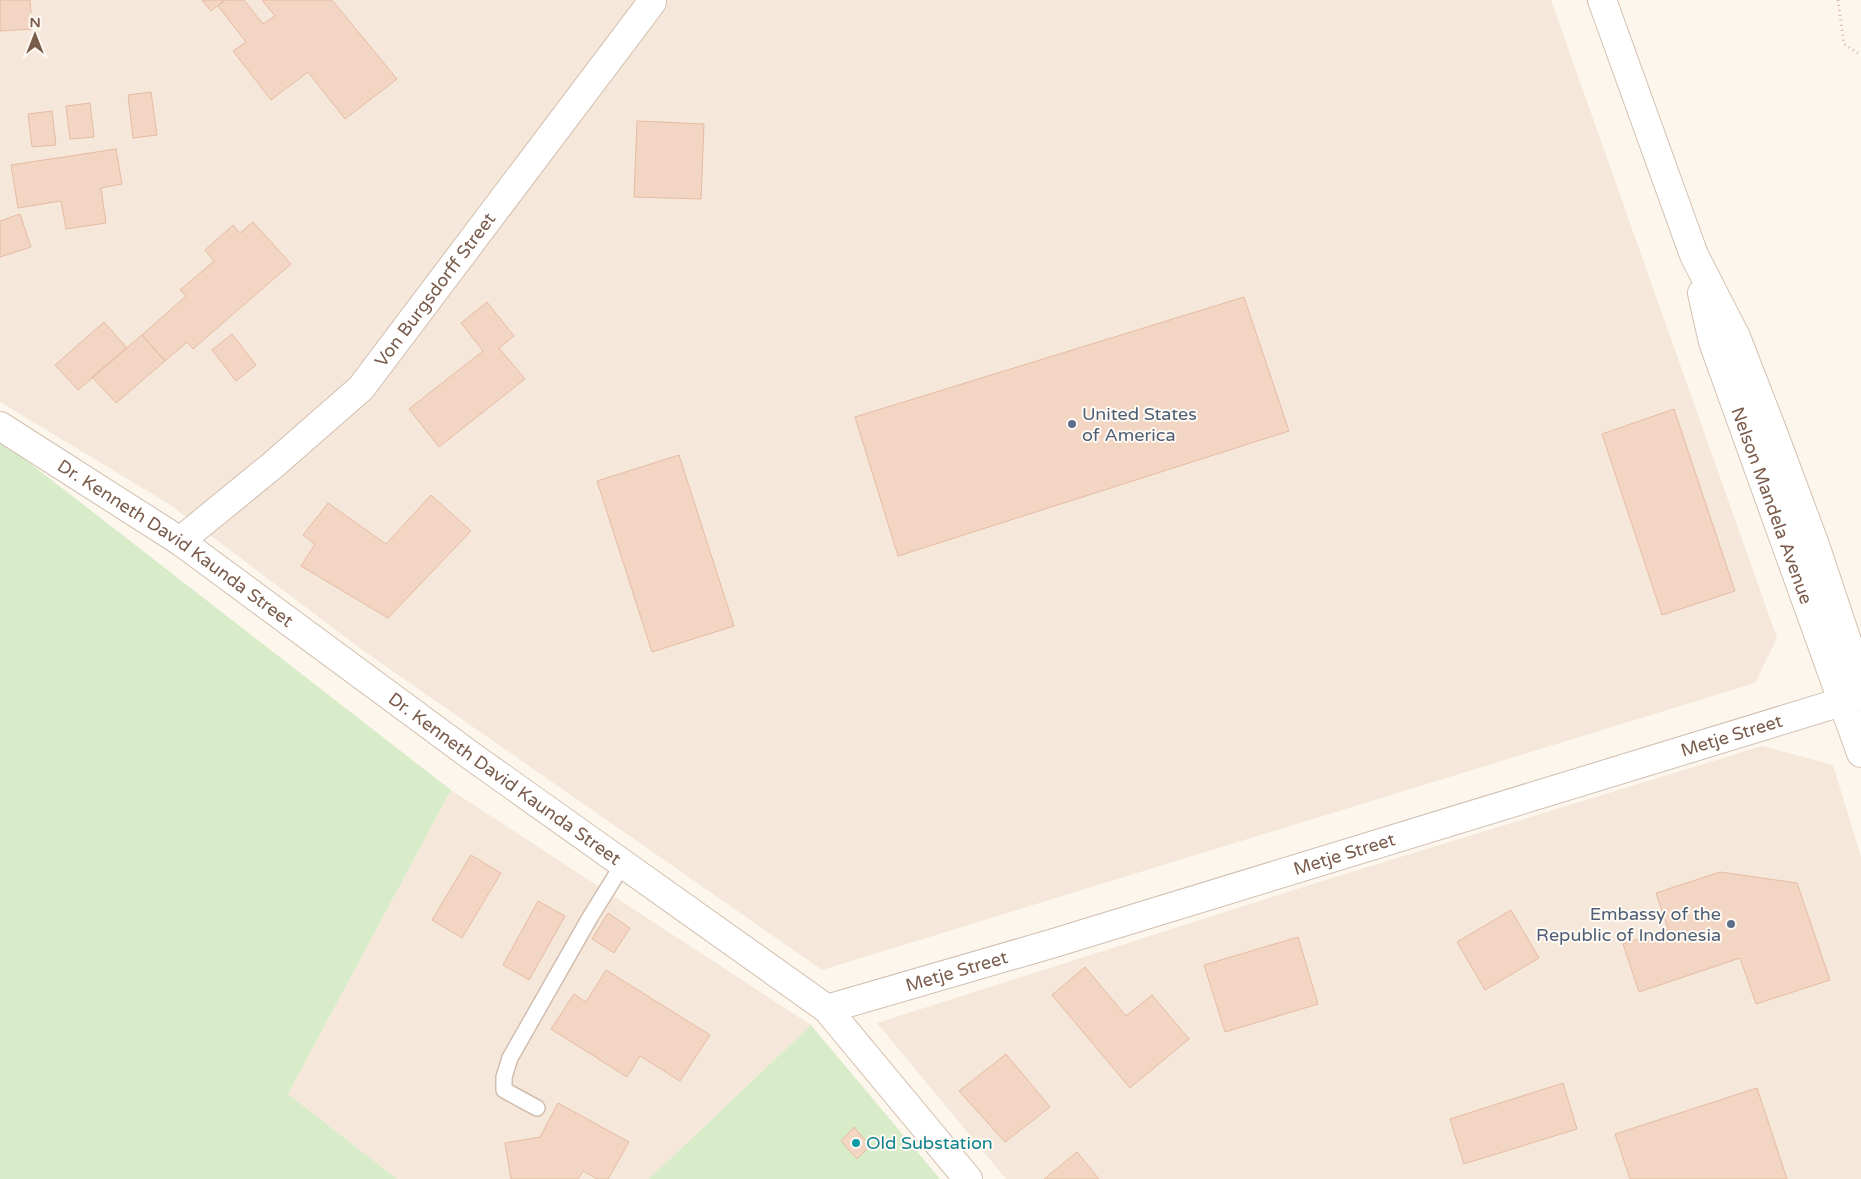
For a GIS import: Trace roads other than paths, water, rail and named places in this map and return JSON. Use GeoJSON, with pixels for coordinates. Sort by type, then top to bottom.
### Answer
{"type":"FeatureCollection","features":[{"type":"Feature","properties":{"kind":"street","name":"Nelson Mandela Avenue"},"geometry":{"type":"LineString","coordinates":[[1602,0],[1694,255],[1736,337],[1768,418],[1861,683]]}},
{"type":"Feature","properties":{"kind":"street","name":"Von Burgsdorff Street"},"geometry":{"type":"LineString","coordinates":[[180,541],[273,465],[361,388],[652,2]]}},
{"type":"Feature","properties":{"kind":"street","name":"Nelson Mandela Avenue"},"geometry":{"type":"LineString","coordinates":[[1694,255],[1713,342],[1851,699],[1861,754]]}},
{"type":"Feature","properties":{"kind":"street","name":"Dr. Kenneth David Kaunda Street"},"geometry":{"type":"LineString","coordinates":[[0,426],[180,541],[827,1010],[968,1179]]}},
{"type":"Feature","properties":{"kind":"street","name":"Metje Street"},"geometry":{"type":"LineString","coordinates":[[827,1010],[1054,943],[1851,699]]}},
{"type":"Feature","properties":{"kind":"lane"},"geometry":{"type":"LineString","coordinates":[[537,1108],[504,1090],[504,1077],[510,1058],[589,919],[624,864]]}},
{"type":"Feature","properties":{"kind":"place","name":"United States of America"},"geometry":{"type":"Point","coordinates":[1072,424]}},
{"type":"Feature","properties":{"kind":"place","name":"Embassy of the Republic of Indonesia"},"geometry":{"type":"Point","coordinates":[1731,924]}},
{"type":"Feature","properties":{"kind":"place","name":"Old Substation"},"geometry":{"type":"Point","coordinates":[856,1143]}}]}
